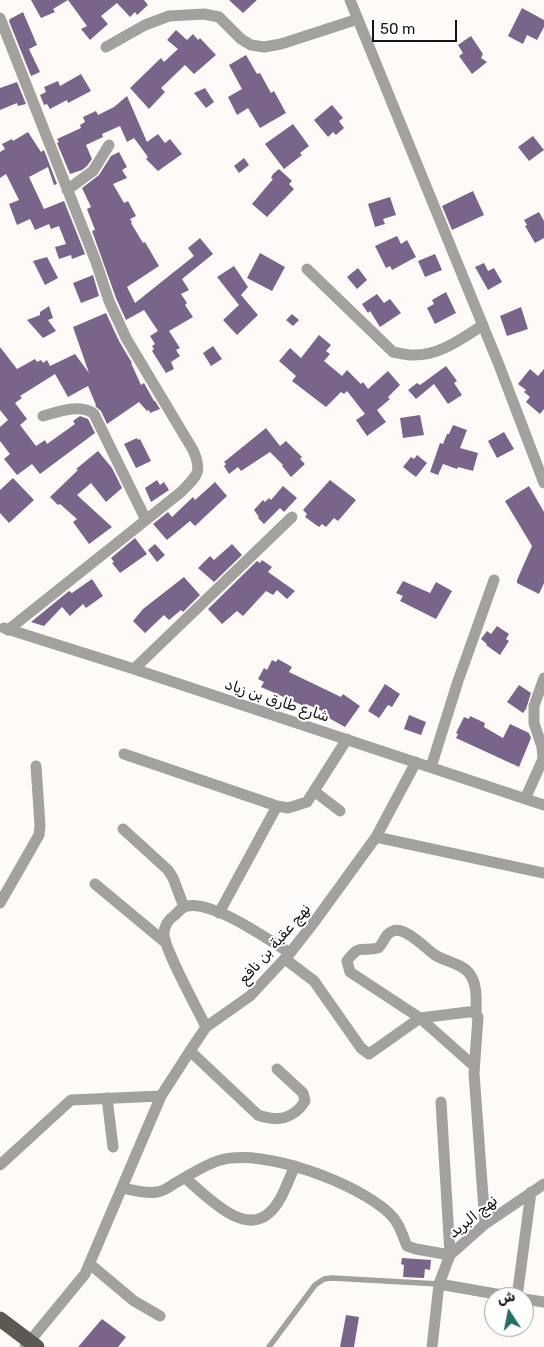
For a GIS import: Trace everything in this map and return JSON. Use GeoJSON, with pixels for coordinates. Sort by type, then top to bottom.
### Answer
{"type":"FeatureCollection","features":[{"type":"Feature","properties":{"kind":"main road"},"geometry":{"type":"LineString","coordinates":[[0,1319],[31,1345]]}},
{"type":"Feature","properties":{"kind":"street"},"geometry":{"type":"LineString","coordinates":[[350,0],[483,326],[544,483]]}},
{"type":"Feature","properties":{"kind":"street"},"geometry":{"type":"LineString","coordinates":[[106,46],[145,25],[176,15],[204,14],[219,17],[241,39],[251,45],[264,47],[281,44],[358,19]]}},
{"type":"Feature","properties":{"kind":"street"},"geometry":{"type":"LineString","coordinates":[[0,18],[117,320],[197,460],[199,467],[194,478],[146,520],[4,628]]}},
{"type":"Feature","properties":{"kind":"street"},"geometry":{"type":"LineString","coordinates":[[67,190],[93,171],[108,145]]}},
{"type":"Feature","properties":{"kind":"street"},"geometry":{"type":"LineString","coordinates":[[307,269],[393,352],[411,355],[429,354],[451,345],[483,326]]}},
{"type":"Feature","properties":{"kind":"street"},"geometry":{"type":"LineString","coordinates":[[44,416],[82,409],[89,410],[94,414],[146,520]]}},
{"type":"Feature","properties":{"kind":"street"},"geometry":{"type":"LineString","coordinates":[[134,669],[243,566],[292,516]]}},
{"type":"Feature","properties":{"kind":"street"},"geometry":{"type":"LineString","coordinates":[[431,767],[458,681],[494,580]]}},
{"type":"Feature","properties":{"kind":"street","name":"شارع طارق بن زياد"},"geometry":{"type":"LineString","coordinates":[[4,628],[134,669],[544,805]]}},
{"type":"Feature","properties":{"kind":"street"},"geometry":{"type":"LineString","coordinates":[[525,798],[543,759],[542,747],[534,723],[534,706],[544,678]]}},
{"type":"Feature","properties":{"kind":"street"},"geometry":{"type":"LineString","coordinates":[[124,754],[277,806],[288,808],[307,802],[347,739]]}},
{"type":"Feature","properties":{"kind":"street","name":"نهج عقبة بن نافع"},"geometry":{"type":"LineString","coordinates":[[31,1345],[90,1265],[161,1096],[190,1051],[206,1027],[250,996],[287,956],[346,880],[376,837],[416,762]]}},
{"type":"Feature","properties":{"kind":"street"},"geometry":{"type":"LineString","coordinates":[[0,904],[20,865],[39,835],[36,766]]}},
{"type":"Feature","properties":{"kind":"street"},"geometry":{"type":"LineString","coordinates":[[314,791],[340,811]]}},
{"type":"Feature","properties":{"kind":"street"},"geometry":{"type":"LineString","coordinates":[[219,913],[277,806]]}},
{"type":"Feature","properties":{"kind":"street"},"geometry":{"type":"LineString","coordinates":[[123,829],[168,870],[184,907]]}},
{"type":"Feature","properties":{"kind":"street"},"geometry":{"type":"LineString","coordinates":[[376,837],[544,873]]}},
{"type":"Feature","properties":{"kind":"street"},"geometry":{"type":"LineString","coordinates":[[95,884],[166,943]]}},
{"type":"Feature","properties":{"kind":"street"},"geometry":{"type":"LineString","coordinates":[[206,1027],[166,943],[164,934],[166,923],[184,907],[196,906],[240,922],[287,956],[314,981],[361,1048],[369,1054],[420,1018],[468,1012],[476,1014]]}},
{"type":"Feature","properties":{"kind":"street"},"geometry":{"type":"LineString","coordinates":[[474,1066],[420,1018],[350,972],[346,960],[353,952],[364,948],[378,948],[389,933],[394,930],[404,932],[435,955],[461,966],[469,972],[473,980],[476,1014],[478,1017],[474,1066],[485,1224]]}},
{"type":"Feature","properties":{"kind":"street"},"geometry":{"type":"LineString","coordinates":[[190,1051],[258,1115],[269,1119],[282,1119],[300,1109],[305,1101],[303,1093],[277,1070]]}},
{"type":"Feature","properties":{"kind":"street"},"geometry":{"type":"LineString","coordinates":[[0,1165],[70,1100],[161,1096]]}},
{"type":"Feature","properties":{"kind":"street"},"geometry":{"type":"LineString","coordinates":[[107,1098],[113,1147]]}},
{"type":"Feature","properties":{"kind":"street"},"geometry":{"type":"LineString","coordinates":[[123,1188],[155,1193],[221,1160],[247,1156],[313,1171],[356,1191],[389,1213],[402,1231],[407,1246],[450,1255],[441,1102]]}},
{"type":"Feature","properties":{"kind":"street"},"geometry":{"type":"LineString","coordinates":[[185,1178],[230,1215],[243,1220],[256,1220],[269,1214],[277,1203],[295,1166]]}},
{"type":"Feature","properties":{"kind":"street","name":"نهج البريد"},"geometry":{"type":"LineString","coordinates":[[432,1347],[439,1284],[450,1255],[485,1224],[544,1184]]}},
{"type":"Feature","properties":{"kind":"street"},"geometry":{"type":"LineString","coordinates":[[517,1287],[531,1192]]}},
{"type":"Feature","properties":{"kind":"street"},"geometry":{"type":"LineString","coordinates":[[90,1265],[134,1301],[160,1316]]}},
{"type":"Feature","properties":{"kind":"street"},"geometry":{"type":"LineString","coordinates":[[439,1284],[484,1292]]}},
{"type":"Feature","properties":{"kind":"lane"},"geometry":{"type":"LineString","coordinates":[[269,1347],[315,1285],[324,1279],[439,1284]]}},
{"type":"Feature","properties":{"kind":"building"},"geometry":{"type":"Polygon","coordinates":[[[31,0],[68,0],[53,9],[55,12],[41,18],[31,0]]]}},
{"type":"Feature","properties":{"kind":"building"},"geometry":{"type":"Polygon","coordinates":[[[68,0],[144,0],[148,5],[137,15],[135,12],[130,17],[117,3],[101,16],[108,24],[90,40],[81,29],[87,26],[68,0]]]}},
{"type":"Feature","properties":{"kind":"building"},"geometry":{"type":"Polygon","coordinates":[[[229,0],[257,0],[243,13],[229,0]]]}},
{"type":"Feature","properties":{"kind":"building"},"geometry":{"type":"Polygon","coordinates":[[[522,8],[544,20],[544,27],[537,40],[527,35],[523,44],[508,36],[522,8]]]}},
{"type":"Feature","properties":{"kind":"building"},"geometry":{"type":"Polygon","coordinates":[[[23,12],[37,45],[29,49],[40,72],[31,76],[9,21],[23,12]]]}},
{"type":"Feature","properties":{"kind":"building"},"geometry":{"type":"Polygon","coordinates":[[[176,30],[187,40],[193,34],[198,40],[200,38],[216,55],[194,74],[185,65],[161,88],[165,92],[149,109],[130,88],[161,58],[164,62],[178,49],[167,40],[176,30]]]}},
{"type":"Feature","properties":{"kind":"building"},"geometry":{"type":"Polygon","coordinates":[[[471,36],[483,54],[481,58],[487,62],[472,74],[459,56],[463,53],[458,45],[471,36]]]}},
{"type":"Feature","properties":{"kind":"building"},"geometry":{"type":"Polygon","coordinates":[[[246,55],[257,74],[260,73],[271,93],[274,91],[286,113],[260,128],[248,108],[237,115],[228,97],[242,89],[229,65],[246,55]]]}},
{"type":"Feature","properties":{"kind":"building"},"geometry":{"type":"Polygon","coordinates":[[[81,74],[91,91],[68,103],[67,100],[50,109],[47,104],[44,105],[40,95],[46,92],[44,87],[58,81],[60,86],[81,74]]]}},
{"type":"Feature","properties":{"kind":"building"},"geometry":{"type":"Polygon","coordinates":[[[17,82],[26,104],[18,106],[17,103],[0,110],[0,88],[17,82]]]}},
{"type":"Feature","properties":{"kind":"building"},"geometry":{"type":"Polygon","coordinates":[[[205,88],[214,102],[206,108],[194,93],[205,88]]]}},
{"type":"Feature","properties":{"kind":"building"},"geometry":{"type":"Polygon","coordinates":[[[127,96],[147,142],[158,134],[165,143],[170,139],[182,154],[158,171],[146,159],[148,157],[134,138],[127,142],[120,126],[102,134],[103,137],[86,145],[92,159],[82,170],[70,174],[57,139],[81,128],[80,125],[85,122],[83,117],[96,111],[98,115],[114,107],[127,96]]]}},
{"type":"Feature","properties":{"kind":"building"},"geometry":{"type":"Polygon","coordinates":[[[332,105],[343,118],[339,121],[344,128],[336,135],[333,132],[328,137],[314,120],[332,105]]]}},
{"type":"Feature","properties":{"kind":"building"},"geometry":{"type":"Polygon","coordinates":[[[293,124],[309,146],[300,153],[302,155],[284,169],[265,144],[293,124]]]}},
{"type":"Feature","properties":{"kind":"building"},"geometry":{"type":"Polygon","coordinates":[[[28,132],[41,152],[44,150],[57,184],[54,185],[48,167],[29,177],[44,209],[64,201],[85,254],[72,259],[71,255],[59,259],[55,247],[66,244],[59,226],[51,229],[49,224],[35,230],[30,219],[17,225],[9,204],[19,200],[6,174],[0,178],[0,152],[5,149],[2,144],[12,139],[13,141],[28,132]]]}},
{"type":"Feature","properties":{"kind":"building"},"geometry":{"type":"Polygon","coordinates":[[[533,136],[544,150],[529,161],[518,147],[533,136]]]}},
{"type":"Feature","properties":{"kind":"building"},"geometry":{"type":"Polygon","coordinates":[[[119,152],[127,167],[122,170],[127,178],[113,184],[124,203],[128,201],[136,216],[130,219],[131,223],[159,266],[127,287],[135,303],[194,256],[188,248],[200,238],[213,254],[182,279],[189,290],[181,294],[187,303],[185,305],[193,317],[169,331],[180,348],[176,350],[180,356],[171,362],[174,369],[166,373],[152,351],[154,349],[152,346],[155,344],[150,336],[158,331],[144,310],[126,320],[116,298],[92,231],[95,230],[87,209],[91,207],[82,188],[99,175],[111,156],[119,152]]]}},
{"type":"Feature","properties":{"kind":"building"},"geometry":{"type":"Polygon","coordinates":[[[244,158],[249,165],[239,173],[234,166],[244,158]]]}},
{"type":"Feature","properties":{"kind":"building"},"geometry":{"type":"Polygon","coordinates":[[[279,169],[292,181],[289,184],[294,189],[267,217],[252,204],[273,179],[271,178],[273,174],[279,169]]]}},
{"type":"Feature","properties":{"kind":"building"},"geometry":{"type":"Polygon","coordinates":[[[473,191],[484,215],[452,230],[442,206],[473,191]]]}},
{"type":"Feature","properties":{"kind":"building"},"geometry":{"type":"Polygon","coordinates":[[[390,197],[396,215],[383,219],[385,224],[375,227],[368,204],[390,197]]]}},
{"type":"Feature","properties":{"kind":"building"},"geometry":{"type":"Polygon","coordinates":[[[539,212],[544,221],[544,238],[535,243],[525,226],[527,225],[524,220],[539,212]]]}},
{"type":"Feature","properties":{"kind":"building"},"geometry":{"type":"Polygon","coordinates":[[[397,236],[401,244],[407,240],[416,257],[392,270],[390,266],[386,268],[375,246],[397,236]]]}},
{"type":"Feature","properties":{"kind":"building"},"geometry":{"type":"Polygon","coordinates":[[[260,253],[285,267],[272,291],[247,278],[260,253]]]}},
{"type":"Feature","properties":{"kind":"building"},"geometry":{"type":"Polygon","coordinates":[[[435,254],[442,270],[425,277],[418,261],[435,254]]]}},
{"type":"Feature","properties":{"kind":"building"},"geometry":{"type":"Polygon","coordinates":[[[47,257],[58,278],[45,285],[33,261],[47,257]]]}},
{"type":"Feature","properties":{"kind":"building"},"geometry":{"type":"Polygon","coordinates":[[[484,263],[488,271],[494,268],[502,282],[488,290],[475,267],[484,263]]]}},
{"type":"Feature","properties":{"kind":"building"},"geometry":{"type":"Polygon","coordinates":[[[234,266],[248,287],[241,295],[258,315],[237,335],[223,320],[239,305],[217,277],[234,266]]]}},
{"type":"Feature","properties":{"kind":"building"},"geometry":{"type":"Polygon","coordinates":[[[358,268],[367,280],[357,289],[347,277],[358,268]]]}},
{"type":"Feature","properties":{"kind":"building"},"geometry":{"type":"Polygon","coordinates":[[[93,275],[99,296],[81,303],[73,283],[93,275]]]}},
{"type":"Feature","properties":{"kind":"building"},"geometry":{"type":"Polygon","coordinates":[[[446,292],[456,313],[435,324],[427,308],[434,304],[432,300],[446,292]]]}},
{"type":"Feature","properties":{"kind":"building"},"geometry":{"type":"Polygon","coordinates":[[[377,294],[384,303],[390,299],[401,313],[380,327],[370,311],[368,313],[362,304],[377,294]]]}},
{"type":"Feature","properties":{"kind":"building"},"geometry":{"type":"Polygon","coordinates":[[[49,306],[53,318],[48,320],[56,331],[43,338],[27,320],[40,315],[40,312],[49,306]]]}},
{"type":"Feature","properties":{"kind":"building"},"geometry":{"type":"Polygon","coordinates":[[[521,307],[528,329],[507,336],[500,316],[521,307]]]}},
{"type":"Feature","properties":{"kind":"building"},"geometry":{"type":"Polygon","coordinates":[[[106,313],[132,363],[141,385],[144,383],[160,409],[150,413],[139,402],[107,424],[101,411],[95,406],[88,386],[68,397],[55,374],[20,396],[22,398],[15,403],[27,419],[20,425],[36,446],[45,440],[47,444],[75,424],[73,421],[80,416],[88,419],[95,433],[40,474],[32,464],[17,475],[4,459],[10,454],[0,441],[0,427],[8,420],[0,410],[0,347],[17,369],[35,359],[37,362],[41,360],[43,363],[47,360],[50,366],[75,354],[89,373],[73,327],[106,313]]]}},
{"type":"Feature","properties":{"kind":"building"},"geometry":{"type":"Polygon","coordinates":[[[292,314],[299,320],[293,326],[286,320],[292,314]]]}},
{"type":"Feature","properties":{"kind":"building"},"geometry":{"type":"Polygon","coordinates":[[[319,335],[331,345],[326,351],[330,354],[324,361],[342,376],[347,370],[361,384],[363,382],[368,389],[388,371],[400,385],[388,397],[390,399],[377,410],[386,422],[367,436],[356,420],[365,414],[347,391],[344,394],[341,392],[326,407],[292,381],[296,376],[279,361],[290,348],[301,358],[319,335]]]}},
{"type":"Feature","properties":{"kind":"building"},"geometry":{"type":"Polygon","coordinates":[[[213,346],[222,359],[211,366],[203,353],[213,346]]]}},
{"type":"Feature","properties":{"kind":"building"},"geometry":{"type":"Polygon","coordinates":[[[446,366],[457,381],[454,383],[462,395],[448,404],[434,384],[416,399],[408,390],[417,383],[420,385],[446,366]]]}},
{"type":"Feature","properties":{"kind":"building"},"geometry":{"type":"Polygon","coordinates":[[[530,369],[538,376],[544,369],[544,409],[540,414],[526,402],[530,397],[524,392],[526,390],[518,384],[530,369]]]}},
{"type":"Feature","properties":{"kind":"building"},"geometry":{"type":"Polygon","coordinates":[[[420,415],[424,435],[403,438],[400,418],[420,415]]]}},
{"type":"Feature","properties":{"kind":"building"},"geometry":{"type":"Polygon","coordinates":[[[453,425],[467,430],[460,448],[478,453],[473,471],[458,467],[457,469],[443,464],[438,475],[430,472],[440,443],[443,444],[453,425]]]}},
{"type":"Feature","properties":{"kind":"building"},"geometry":{"type":"Polygon","coordinates":[[[266,428],[280,446],[286,441],[302,457],[300,459],[305,464],[291,477],[283,465],[270,452],[241,471],[238,467],[229,474],[224,466],[226,464],[224,462],[266,428]]]}},
{"type":"Feature","properties":{"kind":"building"},"geometry":{"type":"Polygon","coordinates":[[[504,432],[514,449],[497,458],[488,441],[504,432]]]}},
{"type":"Feature","properties":{"kind":"building"},"geometry":{"type":"Polygon","coordinates":[[[137,438],[138,440],[140,439],[151,461],[136,468],[124,444],[137,438]]]}},
{"type":"Feature","properties":{"kind":"building"},"geometry":{"type":"Polygon","coordinates":[[[98,451],[112,468],[122,488],[106,502],[91,483],[77,495],[112,527],[89,544],[73,522],[77,519],[50,497],[78,470],[76,469],[98,451]]]}},
{"type":"Feature","properties":{"kind":"building"},"geometry":{"type":"Polygon","coordinates":[[[417,455],[427,463],[416,477],[403,467],[411,457],[414,459],[417,455]]]}},
{"type":"Feature","properties":{"kind":"building"},"geometry":{"type":"Polygon","coordinates":[[[13,478],[34,500],[9,523],[0,513],[0,490],[13,478]]]}},
{"type":"Feature","properties":{"kind":"building"},"geometry":{"type":"Polygon","coordinates":[[[157,480],[160,485],[164,482],[169,490],[151,502],[145,488],[157,480]]]}},
{"type":"Feature","properties":{"kind":"building"},"geometry":{"type":"Polygon","coordinates":[[[330,480],[356,500],[338,521],[334,518],[326,527],[322,524],[319,527],[305,517],[307,514],[303,510],[330,480]]]}},
{"type":"Feature","properties":{"kind":"building"},"geometry":{"type":"Polygon","coordinates":[[[215,482],[227,496],[195,526],[190,521],[167,540],[153,524],[168,512],[172,517],[193,497],[195,500],[215,482]]]}},
{"type":"Feature","properties":{"kind":"building"},"geometry":{"type":"Polygon","coordinates":[[[283,486],[297,498],[284,512],[280,508],[264,524],[254,510],[263,500],[265,502],[269,498],[271,500],[283,486]]]}},
{"type":"Feature","properties":{"kind":"building"},"geometry":{"type":"Polygon","coordinates":[[[529,486],[544,512],[544,583],[539,594],[517,583],[532,546],[505,501],[529,486]]]}},
{"type":"Feature","properties":{"kind":"building"},"geometry":{"type":"Polygon","coordinates":[[[135,538],[147,554],[120,573],[112,563],[114,562],[111,558],[135,538]]]}},
{"type":"Feature","properties":{"kind":"building"},"geometry":{"type":"Polygon","coordinates":[[[155,544],[165,555],[157,562],[148,550],[155,544]]]}},
{"type":"Feature","properties":{"kind":"building"},"geometry":{"type":"Polygon","coordinates":[[[232,544],[242,555],[214,582],[198,568],[210,556],[214,560],[232,544]]]}},
{"type":"Feature","properties":{"kind":"building"},"geometry":{"type":"Polygon","coordinates":[[[262,560],[272,567],[268,572],[295,591],[287,599],[277,590],[273,595],[266,591],[243,616],[237,611],[222,624],[208,609],[257,561],[260,563],[262,560]]]}},
{"type":"Feature","properties":{"kind":"building"},"geometry":{"type":"Polygon","coordinates":[[[184,577],[200,595],[183,612],[181,610],[169,620],[164,615],[145,633],[133,621],[143,609],[184,577]]]}},
{"type":"Feature","properties":{"kind":"building"},"geometry":{"type":"Polygon","coordinates":[[[92,579],[103,596],[86,608],[83,604],[70,616],[62,607],[44,626],[31,622],[69,591],[72,593],[92,579]]]}},
{"type":"Feature","properties":{"kind":"building"},"geometry":{"type":"Polygon","coordinates":[[[403,581],[430,593],[436,582],[452,591],[436,619],[400,601],[403,596],[396,593],[403,581]]]}},
{"type":"Feature","properties":{"kind":"building"},"geometry":{"type":"Polygon","coordinates":[[[497,626],[509,634],[506,639],[509,641],[500,655],[481,639],[487,631],[491,634],[497,626]]]}},
{"type":"Feature","properties":{"kind":"building"},"geometry":{"type":"Polygon","coordinates":[[[278,659],[292,667],[289,672],[341,697],[343,694],[360,706],[345,727],[327,717],[329,714],[306,704],[304,706],[261,687],[264,682],[258,679],[264,668],[267,670],[272,660],[276,662],[278,659]]]}},
{"type":"Feature","properties":{"kind":"building"},"geometry":{"type":"Polygon","coordinates":[[[385,684],[400,694],[392,707],[388,705],[379,718],[368,711],[385,684]]]}},
{"type":"Feature","properties":{"kind":"building"},"geometry":{"type":"Polygon","coordinates":[[[519,685],[531,693],[523,713],[507,702],[519,685]]]}},
{"type":"Feature","properties":{"kind":"building"},"geometry":{"type":"Polygon","coordinates":[[[409,715],[426,722],[421,735],[404,729],[409,715]]]}},
{"type":"Feature","properties":{"kind":"building"},"geometry":{"type":"Polygon","coordinates":[[[470,716],[485,723],[484,727],[503,738],[510,724],[529,733],[531,738],[519,767],[456,738],[458,734],[456,733],[464,717],[469,719],[470,716]]]}},
{"type":"Feature","properties":{"kind":"building"},"geometry":{"type":"Polygon","coordinates":[[[402,1258],[431,1260],[430,1270],[425,1269],[424,1278],[403,1277],[404,1265],[401,1264],[402,1258]]]}},
{"type":"Feature","properties":{"kind":"building"},"geometry":{"type":"Polygon","coordinates":[[[346,1315],[359,1317],[354,1347],[340,1347],[346,1315]]]}},
{"type":"Feature","properties":{"kind":"building"},"geometry":{"type":"Polygon","coordinates":[[[102,1319],[126,1337],[118,1347],[78,1347],[102,1319]]]}}]}
